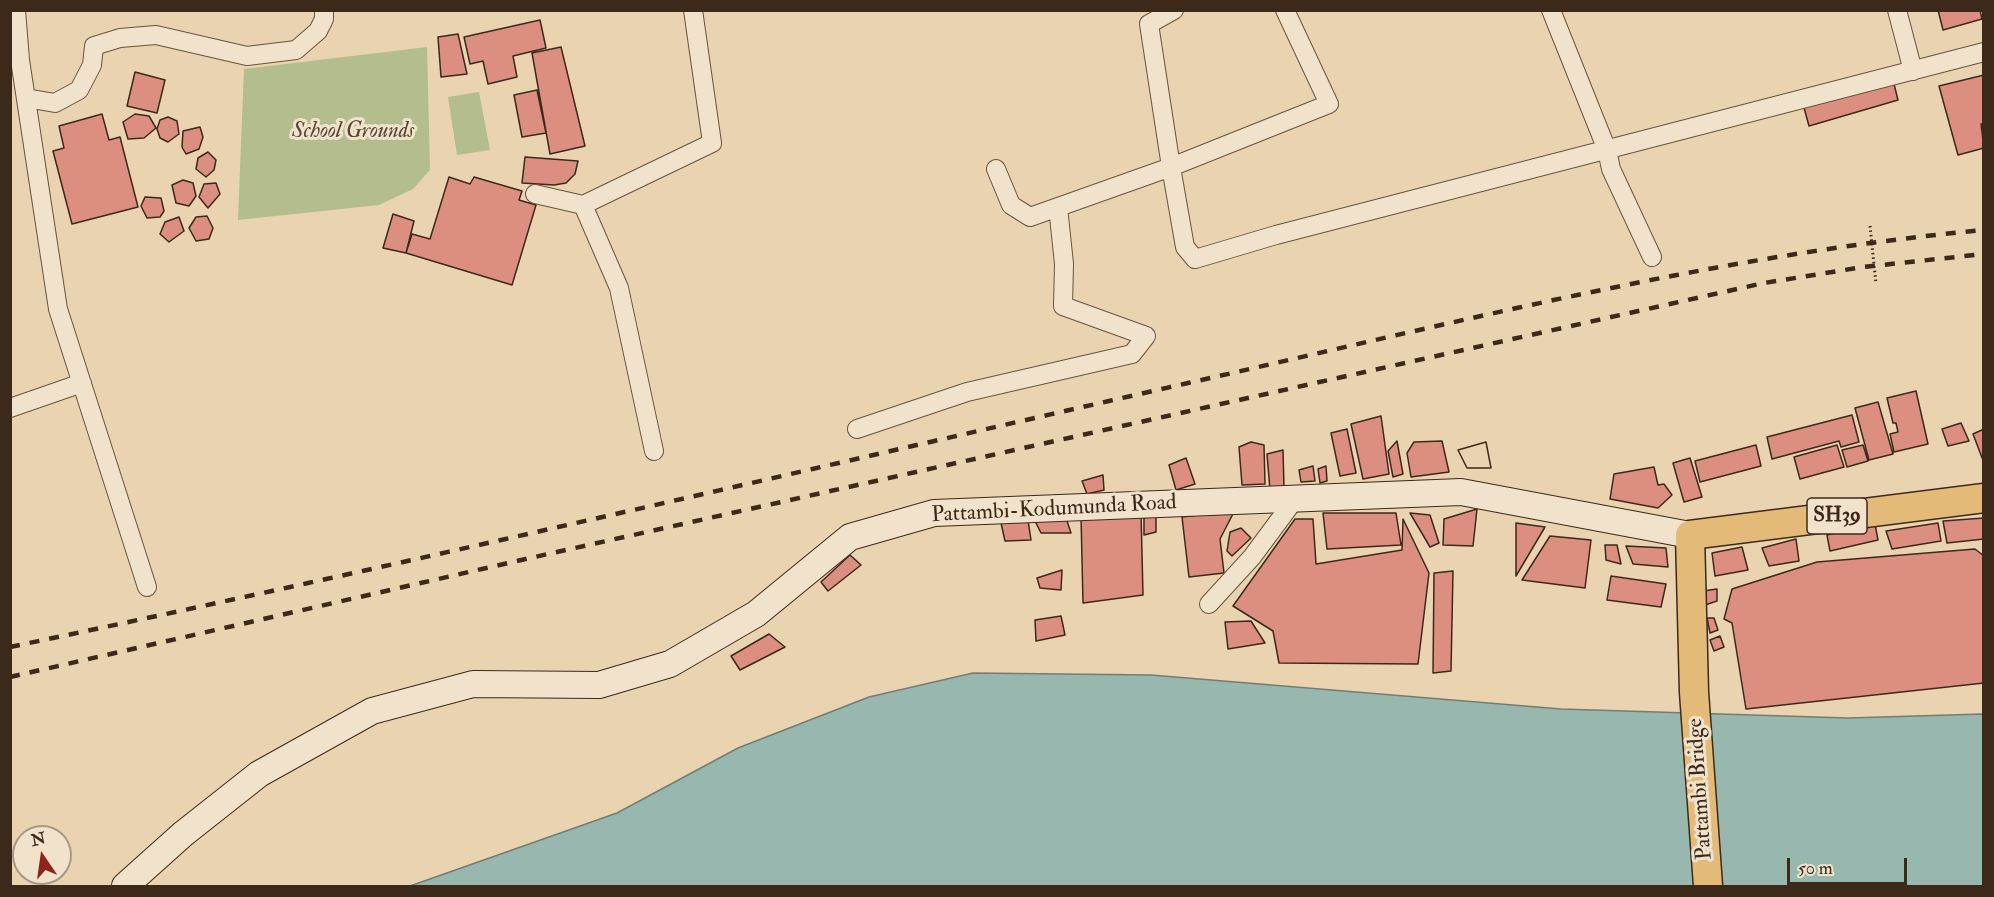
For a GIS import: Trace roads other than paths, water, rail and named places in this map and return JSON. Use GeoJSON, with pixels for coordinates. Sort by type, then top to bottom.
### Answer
{"type":"FeatureCollection","features":[{"type":"Feature","properties":{"kind":"main road","name":"Pattambi-Kodumunda Road"},"geometry":{"type":"LineString","coordinates":[[125,886],[183,834],[259,774],[372,711],[473,684],[599,685],[670,664],[756,614],[850,537],[934,513],[1461,492],[1690,535]]}},
{"type":"Feature","properties":{"kind":"main road","name":"SH39"},"geometry":{"type":"LineString","coordinates":[[1690,535],[1983,498]]}},
{"type":"Feature","properties":{"kind":"main road","name":"Pattambi Bridge"},"geometry":{"type":"LineString","coordinates":[[1690,535],[1694,692],[1708,886]]}},
{"type":"Feature","properties":{"kind":"street"},"geometry":{"type":"LineString","coordinates":[[16,10],[26,98],[58,309],[147,587]]}},
{"type":"Feature","properties":{"kind":"street"},"geometry":{"type":"LineString","coordinates":[[26,98],[56,103],[80,90],[92,65],[94,46],[120,38],[156,35],[247,56],[296,50],[318,31],[324,19],[324,10]]}},
{"type":"Feature","properties":{"kind":"street"},"geometry":{"type":"LineString","coordinates":[[534,194],[583,206],[712,143],[693,10]]}},
{"type":"Feature","properties":{"kind":"street"},"geometry":{"type":"LineString","coordinates":[[1174,10],[1149,24],[1185,247],[1195,259],[1287,232],[1983,52]]}},
{"type":"Feature","properties":{"kind":"street"},"geometry":{"type":"LineString","coordinates":[[996,169],[1011,205],[1030,217],[1171,167],[1329,104],[1285,10]]}},
{"type":"Feature","properties":{"kind":"street"},"geometry":{"type":"LineString","coordinates":[[1551,10],[1606,150],[1611,169],[1652,257]]}},
{"type":"Feature","properties":{"kind":"street"},"geometry":{"type":"LineString","coordinates":[[1897,10],[1913,71]]}},
{"type":"Feature","properties":{"kind":"street"},"geometry":{"type":"LineString","coordinates":[[583,206],[619,288],[654,451]]}},
{"type":"Feature","properties":{"kind":"street"},"geometry":{"type":"LineString","coordinates":[[857,429],[968,392],[1132,354],[1146,336],[1063,306],[1064,264],[1058,207]]}},
{"type":"Feature","properties":{"kind":"street"},"geometry":{"type":"LineString","coordinates":[[10,408],[82,383]]}},
{"type":"Feature","properties":{"kind":"street"},"geometry":{"type":"LineString","coordinates":[[1209,604],[1252,557],[1295,499]]}},
{"type":"Feature","properties":{"kind":"water"},"geometry":{"type":"Polygon","coordinates":[[[973,673],[1151,675],[1561,709],[1848,718],[1983,714],[1983,886],[410,886],[617,813],[738,748],[869,697],[973,673]]]}},
{"type":"Feature","properties":{"kind":"railway"},"geometry":{"type":"LineString","coordinates":[[10,647],[453,551],[1583,294],[1783,256],[1883,241],[1984,230]]}},
{"type":"Feature","properties":{"kind":"railway"},"geometry":{"type":"LineString","coordinates":[[10,677],[530,558],[1764,283],[1863,267],[1984,254]]}},
{"type":"Feature","properties":{"kind":"park label","name":"School Grounds"},"geometry":{"type":"Point","coordinates":[353,132]}}]}
